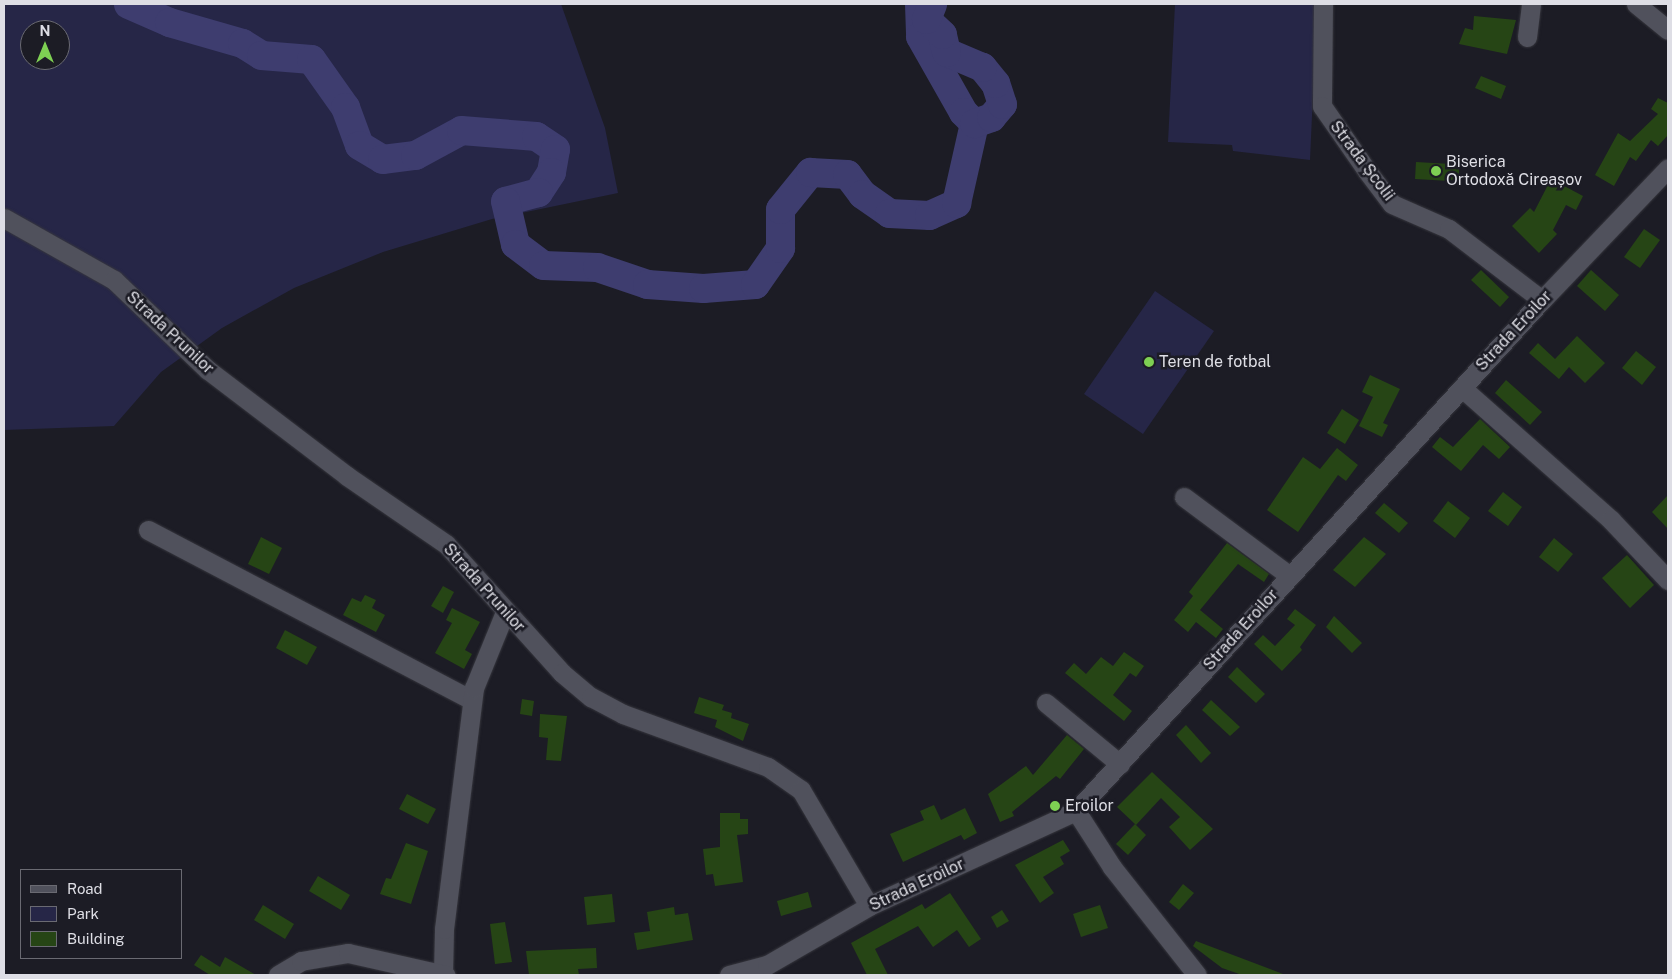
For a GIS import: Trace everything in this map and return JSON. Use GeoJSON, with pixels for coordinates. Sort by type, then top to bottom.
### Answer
{"type":"FeatureCollection","features":[{"type":"Feature","properties":{"kind":"street","name":"Strada Școlii"},"geometry":{"type":"LineString","coordinates":[[1323,4],[1322,106],[1367,171],[1392,204],[1449,229],[1542,300]]}},
{"type":"Feature","properties":{"kind":"street"},"geometry":{"type":"LineString","coordinates":[[1527,37],[1531,4]]}},
{"type":"Feature","properties":{"kind":"street"},"geometry":{"type":"LineString","coordinates":[[1636,4],[1668,30]]}},
{"type":"Feature","properties":{"kind":"street","name":"Strada Eroilor"},"geometry":{"type":"LineString","coordinates":[[729,975],[767,965],[869,906],[1076,810],[1542,300],[1668,168]]}},
{"type":"Feature","properties":{"kind":"street","name":"Strada Prunilor"},"geometry":{"type":"LineString","coordinates":[[4,218],[114,280],[208,370],[347,476],[446,544],[505,612],[562,673],[592,697],[623,714],[768,767],[801,790],[869,906]]}},
{"type":"Feature","properties":{"kind":"street"},"geometry":{"type":"LineString","coordinates":[[1462,388],[1611,520],[1668,580]]}},
{"type":"Feature","properties":{"kind":"street"},"geometry":{"type":"LineString","coordinates":[[1184,496],[1290,576]]}},
{"type":"Feature","properties":{"kind":"street"},"geometry":{"type":"LineString","coordinates":[[148,530],[472,700]]}},
{"type":"Feature","properties":{"kind":"street"},"geometry":{"type":"LineString","coordinates":[[278,975],[301,961],[348,953],[445,975],[444,929],[472,700],[505,612]]}},
{"type":"Feature","properties":{"kind":"street"},"geometry":{"type":"LineString","coordinates":[[1046,703],[1120,764]]}},
{"type":"Feature","properties":{"kind":"street"},"geometry":{"type":"LineString","coordinates":[[1076,810],[1112,867],[1197,975]]}},
{"type":"Feature","properties":{"kind":"green space"},"geometry":{"type":"Polygon","coordinates":[[[4,4],[561,4],[605,128],[618,193],[492,219],[383,252],[294,288],[222,328],[161,372],[114,426],[4,430],[4,4]]]}},
{"type":"Feature","properties":{"kind":"green space"},"geometry":{"type":"Polygon","coordinates":[[[1175,4],[1317,4],[1310,160],[1233,151],[1232,145],[1168,142],[1175,4]]]}},
{"type":"Feature","properties":{"kind":"green space","name":"Teren de fotbal"},"geometry":{"type":"Polygon","coordinates":[[[1155,291],[1214,331],[1143,434],[1084,394],[1155,291]]]}},
{"type":"Feature","properties":{"kind":"building"},"geometry":{"type":"Polygon","coordinates":[[[1474,16],[1516,20],[1507,54],[1459,44],[1465,28],[1473,30],[1474,16]]]}},
{"type":"Feature","properties":{"kind":"building"},"geometry":{"type":"Polygon","coordinates":[[[1481,76],[1506,86],[1501,99],[1475,88],[1481,76]]]}},
{"type":"Feature","properties":{"kind":"building"},"geometry":{"type":"Polygon","coordinates":[[[1658,98],[1668,103],[1668,135],[1658,146],[1651,140],[1636,161],[1630,157],[1614,186],[1595,175],[1618,133],[1630,141],[1658,114],[1651,109],[1658,98]]]}},
{"type":"Feature","properties":{"kind":"building","name":"Biserica Ortodoxă Cireașov"},"geometry":{"type":"Polygon","coordinates":[[[1416,162],[1451,164],[1459,169],[1459,176],[1450,181],[1415,179],[1416,162]]]}},
{"type":"Feature","properties":{"kind":"building"},"geometry":{"type":"Polygon","coordinates":[[[1551,179],[1583,196],[1576,210],[1566,205],[1553,230],[1557,234],[1539,253],[1512,226],[1530,208],[1534,212],[1551,179]]]}},
{"type":"Feature","properties":{"kind":"building"},"geometry":{"type":"Polygon","coordinates":[[[1644,229],[1660,240],[1640,268],[1624,257],[1644,229]]]}},
{"type":"Feature","properties":{"kind":"building"},"geometry":{"type":"Polygon","coordinates":[[[1481,270],[1509,297],[1500,307],[1471,280],[1481,270]]]}},
{"type":"Feature","properties":{"kind":"building"},"geometry":{"type":"Polygon","coordinates":[[[1591,270],[1619,295],[1605,311],[1577,286],[1591,270]]]}},
{"type":"Feature","properties":{"kind":"building"},"geometry":{"type":"Polygon","coordinates":[[[1577,336],[1605,363],[1585,383],[1569,367],[1559,379],[1529,353],[1538,343],[1555,359],[1577,336]]]}},
{"type":"Feature","properties":{"kind":"building"},"geometry":{"type":"Polygon","coordinates":[[[1636,351],[1656,367],[1642,385],[1622,368],[1636,351]]]}},
{"type":"Feature","properties":{"kind":"building"},"geometry":{"type":"Polygon","coordinates":[[[1370,375],[1400,389],[1383,423],[1388,425],[1382,437],[1359,426],[1373,397],[1362,392],[1370,375]]]}},
{"type":"Feature","properties":{"kind":"building"},"geometry":{"type":"Polygon","coordinates":[[[1506,380],[1542,412],[1530,425],[1495,393],[1506,380]]]}},
{"type":"Feature","properties":{"kind":"building"},"geometry":{"type":"Polygon","coordinates":[[[1342,409],[1359,420],[1345,444],[1327,433],[1342,409]]]}},
{"type":"Feature","properties":{"kind":"building"},"geometry":{"type":"Polygon","coordinates":[[[1480,419],[1510,447],[1499,459],[1483,445],[1461,471],[1432,447],[1440,437],[1453,447],[1480,419]]]}},
{"type":"Feature","properties":{"kind":"building"},"geometry":{"type":"Polygon","coordinates":[[[1337,448],[1358,465],[1346,481],[1338,475],[1298,532],[1267,510],[1303,457],[1320,469],[1337,448]]]}},
{"type":"Feature","properties":{"kind":"building"},"geometry":{"type":"Polygon","coordinates":[[[1503,492],[1522,507],[1508,526],[1488,511],[1503,492]]]}},
{"type":"Feature","properties":{"kind":"building"},"geometry":{"type":"Polygon","coordinates":[[[1668,495],[1668,529],[1652,512],[1668,495]]]}},
{"type":"Feature","properties":{"kind":"building"},"geometry":{"type":"Polygon","coordinates":[[[1448,501],[1470,518],[1455,538],[1433,521],[1448,501]]]}},
{"type":"Feature","properties":{"kind":"building"},"geometry":{"type":"Polygon","coordinates":[[[1384,503],[1408,523],[1399,533],[1375,513],[1384,503]]]}},
{"type":"Feature","properties":{"kind":"building"},"geometry":{"type":"Polygon","coordinates":[[[261,537],[282,548],[269,574],[248,564],[261,537]]]}},
{"type":"Feature","properties":{"kind":"building"},"geometry":{"type":"Polygon","coordinates":[[[1364,537],[1386,554],[1355,587],[1333,570],[1364,537]]]}},
{"type":"Feature","properties":{"kind":"building"},"geometry":{"type":"Polygon","coordinates":[[[1554,538],[1573,554],[1558,572],[1539,557],[1554,538]]]}},
{"type":"Feature","properties":{"kind":"building"},"geometry":{"type":"Polygon","coordinates":[[[1227,543],[1269,574],[1264,582],[1238,564],[1200,610],[1223,629],[1216,638],[1196,622],[1188,632],[1174,620],[1193,596],[1189,592],[1227,543]]]}},
{"type":"Feature","properties":{"kind":"building"},"geometry":{"type":"Polygon","coordinates":[[[1627,555],[1654,585],[1630,608],[1602,578],[1627,555]]]}},
{"type":"Feature","properties":{"kind":"building"},"geometry":{"type":"Polygon","coordinates":[[[443,586],[454,592],[443,613],[431,606],[443,586]]]}},
{"type":"Feature","properties":{"kind":"building"},"geometry":{"type":"Polygon","coordinates":[[[365,595],[376,600],[372,608],[385,615],[376,632],[343,615],[352,598],[361,602],[365,595]]]}},
{"type":"Feature","properties":{"kind":"building"},"geometry":{"type":"Polygon","coordinates":[[[452,608],[480,622],[465,650],[472,654],[464,669],[435,653],[452,623],[446,620],[452,608]]]}},
{"type":"Feature","properties":{"kind":"building"},"geometry":{"type":"Polygon","coordinates":[[[1295,609],[1316,625],[1300,647],[1302,650],[1282,671],[1254,644],[1263,635],[1275,646],[1295,625],[1287,619],[1295,609]]]}},
{"type":"Feature","properties":{"kind":"building"},"geometry":{"type":"Polygon","coordinates":[[[1334,616],[1362,643],[1352,653],[1326,627],[1334,616]]]}},
{"type":"Feature","properties":{"kind":"building"},"geometry":{"type":"Polygon","coordinates":[[[285,630],[317,647],[307,665],[276,648],[285,630]]]}},
{"type":"Feature","properties":{"kind":"building"},"geometry":{"type":"Polygon","coordinates":[[[1124,652],[1144,666],[1136,677],[1130,673],[1113,695],[1132,711],[1124,721],[1065,673],[1074,663],[1086,674],[1101,657],[1113,666],[1124,652]]]}},
{"type":"Feature","properties":{"kind":"building"},"geometry":{"type":"Polygon","coordinates":[[[1237,667],[1265,694],[1256,703],[1228,677],[1237,667]]]}},
{"type":"Feature","properties":{"kind":"building"},"geometry":{"type":"Polygon","coordinates":[[[699,697],[724,705],[722,710],[732,713],[731,718],[749,724],[743,741],[715,727],[717,720],[694,713],[699,697]]]}},
{"type":"Feature","properties":{"kind":"building"},"geometry":{"type":"Polygon","coordinates":[[[522,699],[534,701],[532,716],[520,714],[522,699]]]}},
{"type":"Feature","properties":{"kind":"building"},"geometry":{"type":"Polygon","coordinates":[[[1211,700],[1240,727],[1230,736],[1202,710],[1211,700]]]}},
{"type":"Feature","properties":{"kind":"building"},"geometry":{"type":"Polygon","coordinates":[[[540,714],[567,716],[561,761],[546,760],[548,738],[539,737],[540,714]]]}},
{"type":"Feature","properties":{"kind":"building"},"geometry":{"type":"Polygon","coordinates":[[[1186,725],[1211,753],[1201,763],[1176,735],[1186,725]]]}},
{"type":"Feature","properties":{"kind":"building"},"geometry":{"type":"Polygon","coordinates":[[[1067,735],[1084,749],[1060,779],[1056,776],[1012,812],[1014,816],[1000,822],[988,794],[1026,766],[1033,775],[1067,735]]]}},
{"type":"Feature","properties":{"kind":"building"},"geometry":{"type":"Polygon","coordinates":[[[1152,772],[1213,829],[1190,850],[1169,827],[1180,817],[1161,798],[1136,825],[1117,807],[1152,772]]]}},
{"type":"Feature","properties":{"kind":"building"},"geometry":{"type":"Polygon","coordinates":[[[407,794],[436,809],[428,824],[399,809],[407,794]]]}},
{"type":"Feature","properties":{"kind":"building"},"geometry":{"type":"Polygon","coordinates":[[[934,805],[941,820],[965,808],[977,833],[964,840],[961,835],[903,862],[890,834],[924,820],[920,811],[934,805]]]}},
{"type":"Feature","properties":{"kind":"building"},"geometry":{"type":"Polygon","coordinates":[[[720,813],[740,813],[740,819],[748,819],[748,834],[737,835],[743,882],[715,886],[713,874],[706,875],[703,849],[720,847],[720,813]]]}},
{"type":"Feature","properties":{"kind":"building"},"geometry":{"type":"Polygon","coordinates":[[[1135,824],[1146,835],[1128,855],[1116,844],[1135,824]]]}},
{"type":"Feature","properties":{"kind":"building"},"geometry":{"type":"Polygon","coordinates":[[[1063,840],[1070,851],[1060,857],[1064,864],[1043,877],[1054,893],[1040,903],[1015,865],[1063,840]]]}},
{"type":"Feature","properties":{"kind":"building"},"geometry":{"type":"Polygon","coordinates":[[[406,843],[428,851],[411,904],[380,894],[386,878],[391,879],[406,843]]]}},
{"type":"Feature","properties":{"kind":"building"},"geometry":{"type":"Polygon","coordinates":[[[318,876],[350,895],[341,910],[309,891],[318,876]]]}},
{"type":"Feature","properties":{"kind":"building"},"geometry":{"type":"Polygon","coordinates":[[[1183,884],[1194,893],[1179,910],[1169,902],[1183,884]]]}},
{"type":"Feature","properties":{"kind":"building"},"geometry":{"type":"Polygon","coordinates":[[[808,892],[812,907],[781,916],[777,901],[808,892]]]}},
{"type":"Feature","properties":{"kind":"building"},"geometry":{"type":"Polygon","coordinates":[[[950,893],[981,939],[969,947],[957,930],[933,947],[918,926],[875,949],[888,975],[867,975],[851,943],[922,904],[925,909],[950,893]]]}},
{"type":"Feature","properties":{"kind":"building"},"geometry":{"type":"Polygon","coordinates":[[[612,894],[615,922],[587,925],[584,897],[612,894]]]}},
{"type":"Feature","properties":{"kind":"building"},"geometry":{"type":"Polygon","coordinates":[[[263,905],[294,924],[285,939],[254,920],[263,905]]]}},
{"type":"Feature","properties":{"kind":"building"},"geometry":{"type":"Polygon","coordinates":[[[1100,905],[1108,928],[1081,937],[1073,914],[1100,905]]]}},
{"type":"Feature","properties":{"kind":"building"},"geometry":{"type":"Polygon","coordinates":[[[674,907],[675,915],[688,913],[693,940],[637,950],[634,933],[650,931],[647,912],[674,907]]]}},
{"type":"Feature","properties":{"kind":"building"},"geometry":{"type":"Polygon","coordinates":[[[1002,910],[1009,921],[997,928],[991,917],[1002,910]]]}},
{"type":"Feature","properties":{"kind":"building"},"geometry":{"type":"Polygon","coordinates":[[[505,922],[512,962],[495,964],[490,924],[505,922]]]}},
{"type":"Feature","properties":{"kind":"building"},"geometry":{"type":"Polygon","coordinates":[[[1196,941],[1283,975],[1242,975],[1222,968],[1193,946],[1196,941]]]}},
{"type":"Feature","properties":{"kind":"building"},"geometry":{"type":"Polygon","coordinates":[[[596,948],[597,968],[578,969],[579,975],[529,975],[526,951],[596,948]]]}},
{"type":"Feature","properties":{"kind":"building"},"geometry":{"type":"Polygon","coordinates":[[[201,955],[220,967],[225,957],[256,975],[210,975],[194,965],[201,955]]]}},
{"type":"Feature","properties":{"kind":"waterway"},"geometry":{"type":"LineString","coordinates":[[128,4],[169,22],[242,43],[261,55],[311,59],[345,107],[359,145],[382,159],[415,155],[461,130],[536,136],[555,149],[551,172],[538,192],[505,201],[515,244],[543,265],[597,267],[647,284],[703,288],[755,284],[780,248],[780,209],[810,172],[847,174],[862,194],[889,213],[929,215],[956,203],[974,123]]}},
{"type":"Feature","properties":{"kind":"waterway"},"geometry":{"type":"LineString","coordinates":[[919,4],[920,36],[963,112],[974,123],[991,117],[1002,104],[995,83],[982,67],[946,52],[942,34],[926,19],[932,4]]}},
{"type":"Feature","properties":{"kind":"place","name":"Biserica Ortodoxă Cireașov"},"geometry":{"type":"Point","coordinates":[1436,171]}},
{"type":"Feature","properties":{"kind":"place","name":"Teren de fotbal"},"geometry":{"type":"Point","coordinates":[1149,362]}},
{"type":"Feature","properties":{"kind":"place","name":"Eroilor"},"geometry":{"type":"Point","coordinates":[1055,806]}}]}
